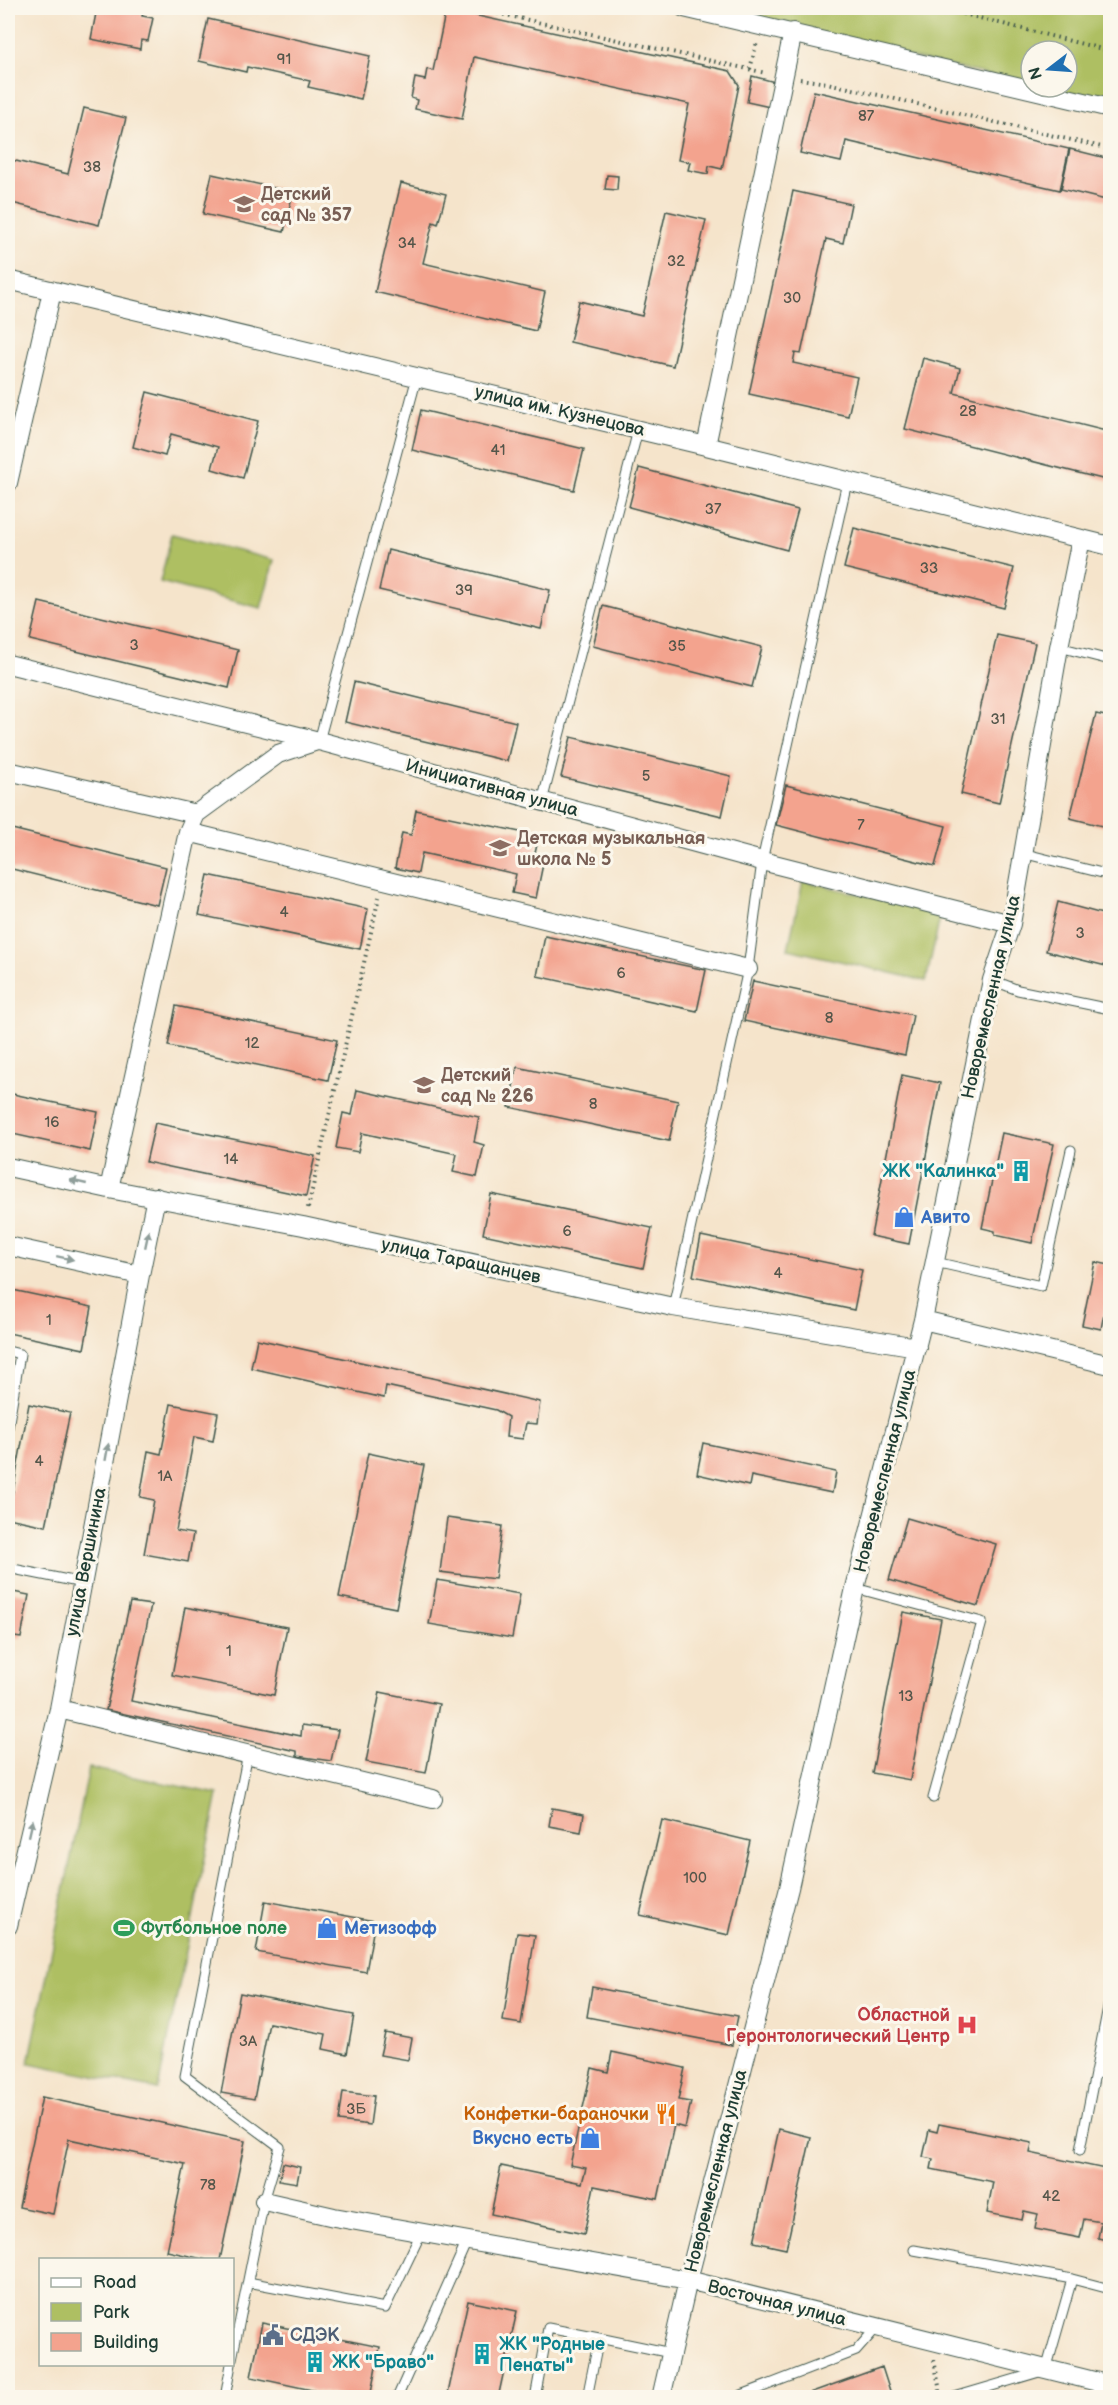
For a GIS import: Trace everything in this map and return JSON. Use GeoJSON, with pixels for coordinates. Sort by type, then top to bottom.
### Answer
{"type":"FeatureCollection","features":[{"type":"Feature","properties":{"kind":"street"},"geometry":{"type":"LineString","coordinates":[[684,8],[1110,108]]}},
{"type":"Feature","properties":{"kind":"street"},"geometry":{"type":"LineString","coordinates":[[706,446],[793,32]]}},
{"type":"Feature","properties":{"kind":"street","name":"улица им. Кузнецова"},"geometry":{"type":"LineString","coordinates":[[8,280],[706,446],[1110,546]]}},
{"type":"Feature","properties":{"kind":"street"},"geometry":{"type":"LineString","coordinates":[[8,483],[52,291]]}},
{"type":"Feature","properties":{"kind":"street","name":"Новоремесленная улица"},"geometry":{"type":"LineString","coordinates":[[661,2397],[688,2280],[789,1888],[855,1588],[917,1347],[992,980],[1011,924],[1059,647],[1081,539]]}},
{"type":"Feature","properties":{"kind":"street","name":"Инициативная улица"},"geometry":{"type":"LineString","coordinates":[[8,664],[319,741],[762,861],[1011,924]]}},
{"type":"Feature","properties":{"kind":"street"},"geometry":{"type":"LineString","coordinates":[[109,1189],[188,832],[196,814],[278,754],[319,741]]}},
{"type":"Feature","properties":{"kind":"street"},"geometry":{"type":"LineString","coordinates":[[8,771],[196,814]]}},
{"type":"Feature","properties":{"kind":"street"},"geometry":{"type":"LineString","coordinates":[[188,832],[748,969]]}},
{"type":"Feature","properties":{"kind":"street","name":"улица Таращанцев"},"geometry":{"type":"LineString","coordinates":[[8,1167],[303,1226],[673,1307],[917,1347]]}},
{"type":"Feature","properties":{"kind":"street","name":"улица Вершинина"},"geometry":{"type":"LineString","coordinates":[[8,1926],[59,1709],[156,1197]]}},
{"type":"Feature","properties":{"kind":"street"},"geometry":{"type":"LineString","coordinates":[[8,1246],[140,1275]]}},
{"type":"Feature","properties":{"kind":"street"},"geometry":{"type":"LineString","coordinates":[[923,1320],[1110,1365]]}},
{"type":"Feature","properties":{"kind":"street"},"geometry":{"type":"LineString","coordinates":[[59,1709],[433,1799]]}},
{"type":"Feature","properties":{"kind":"street","name":"Восточная улица"},"geometry":{"type":"LineString","coordinates":[[264,2201],[334,2217],[688,2280],[1110,2385]]}},
{"type":"Feature","properties":{"kind":"lane"},"geometry":{"type":"LineString","coordinates":[[319,741],[417,377]]}},
{"type":"Feature","properties":{"kind":"lane"},"geometry":{"type":"LineString","coordinates":[[542,802],[638,430]]}},
{"type":"Feature","properties":{"kind":"lane"},"geometry":{"type":"LineString","coordinates":[[673,1307],[748,969],[762,861],[847,482]]}},
{"type":"Feature","properties":{"kind":"lane"},"geometry":{"type":"LineString","coordinates":[[1059,647],[1110,660]]}},
{"type":"Feature","properties":{"kind":"lane"},"geometry":{"type":"LineString","coordinates":[[1022,853],[1110,875]]}},
{"type":"Feature","properties":{"kind":"lane"},"geometry":{"type":"LineString","coordinates":[[992,980],[1018,990],[1110,1009]]}},
{"type":"Feature","properties":{"kind":"lane"},"geometry":{"type":"LineString","coordinates":[[935,1262],[1041,1286],[1071,1150]]}},
{"type":"Feature","properties":{"kind":"lane"},"geometry":{"type":"LineString","coordinates":[[8,1351],[20,1354],[8,1428]]}},
{"type":"Feature","properties":{"kind":"lane"},"geometry":{"type":"LineString","coordinates":[[8,1568],[83,1583]]}},
{"type":"Feature","properties":{"kind":"lane"},"geometry":{"type":"LineString","coordinates":[[855,1588],[982,1622],[933,1798]]}},
{"type":"Feature","properties":{"kind":"lane"},"geometry":{"type":"LineString","coordinates":[[234,2348],[264,2201],[280,2147],[185,2076],[248,1753]]}},
{"type":"Feature","properties":{"kind":"lane"},"geometry":{"type":"LineString","coordinates":[[1080,2150],[1110,1997]]}},
{"type":"Feature","properties":{"kind":"lane"},"geometry":{"type":"LineString","coordinates":[[1095,2072],[1110,2075]]}},
{"type":"Feature","properties":{"kind":"lane"},"geometry":{"type":"LineString","coordinates":[[248,2282],[385,2308],[421,2233]]}},
{"type":"Feature","properties":{"kind":"lane"},"geometry":{"type":"LineString","coordinates":[[397,2397],[467,2241]]}},
{"type":"Feature","properties":{"kind":"lane"},"geometry":{"type":"LineString","coordinates":[[914,2250],[1072,2279],[1110,2289]]}},
{"type":"Feature","properties":{"kind":"lane"},"geometry":{"type":"LineString","coordinates":[[951,2397],[1046,2370],[1072,2279]]}},
{"type":"Feature","properties":{"kind":"lane"},"geometry":{"type":"LineString","coordinates":[[734,2397],[856,2351],[874,2327]]}},
{"type":"Feature","properties":{"kind":"lane"},"geometry":{"type":"LineString","coordinates":[[535,2397],[548,2328],[671,2353]]}},
{"type":"Feature","properties":{"kind":"lane"},"geometry":{"type":"LineString","coordinates":[[587,2397],[599,2338]]}},
{"type":"Feature","properties":{"kind":"lane"},"geometry":{"type":"LineString","coordinates":[[231,2366],[225,2396],[240,2397]]}},
{"type":"Feature","properties":{"kind":"lane"},"geometry":{"type":"LineString","coordinates":[[1100,2397],[1110,2394]]}},
{"type":"Feature","properties":{"kind":"path"},"geometry":{"type":"LineString","coordinates":[[940,8],[1110,51]]}},
{"type":"Feature","properties":{"kind":"path"},"geometry":{"type":"LineString","coordinates":[[303,1226],[383,879]]}},
{"type":"Feature","properties":{"kind":"path"},"geometry":{"type":"LineString","coordinates":[[930,2341],[942,2397]]}},
{"type":"Feature","properties":{"kind":"green space"},"geometry":{"type":"Polygon","coordinates":[[[700,8],[1110,8],[1110,105],[1079,97],[1079,39],[1019,39],[1019,82],[700,8]]]}},
{"type":"Feature","properties":{"kind":"green space"},"geometry":{"type":"Polygon","coordinates":[[[172,534],[274,560],[261,608],[160,582],[172,534]]]}},
{"type":"Feature","properties":{"kind":"green space"},"geometry":{"type":"Polygon","coordinates":[[[803,881],[941,913],[926,981],[788,949],[803,881]]]}},
{"type":"Feature","properties":{"kind":"green space","name":"Футбольное поле"},"geometry":{"type":"Polygon","coordinates":[[[89,1768],[218,1794],[158,2089],[29,2063],[89,1768]]]}},
{"type":"Feature","properties":{"kind":"building"},"geometry":{"type":"Polygon","coordinates":[[[97,8],[144,8],[142,16],[153,18],[148,41],[141,40],[140,49],[91,39],[97,8]]]}},
{"type":"Feature","properties":{"kind":"building"},"geometry":{"type":"Polygon","coordinates":[[[446,9],[730,71],[739,85],[722,169],[709,166],[708,174],[688,170],[690,162],[678,160],[689,104],[474,57],[462,119],[415,109],[417,100],[411,98],[415,78],[425,80],[427,69],[433,71],[446,9]]]}},
{"type":"Feature","properties":{"kind":"building"},"geometry":{"type":"Polygon","coordinates":[[[208,19],[370,56],[361,99],[308,87],[310,81],[247,67],[246,72],[199,61],[208,19]]]}},
{"type":"Feature","properties":{"kind":"building"},"geometry":{"type":"Polygon","coordinates":[[[752,76],[775,82],[770,107],[747,102],[752,76]]]}},
{"type":"Feature","properties":{"kind":"building"},"geometry":{"type":"Polygon","coordinates":[[[814,91],[1069,149],[1060,190],[846,141],[841,162],[800,153],[814,91]]]}},
{"type":"Feature","properties":{"kind":"building"},"geometry":{"type":"Polygon","coordinates":[[[84,108],[126,118],[99,225],[8,202],[8,159],[68,174],[84,108]]]}},
{"type":"Feature","properties":{"kind":"building"},"geometry":{"type":"Polygon","coordinates":[[[1070,149],[1110,159],[1110,201],[1061,189],[1070,149]]]}},
{"type":"Feature","properties":{"kind":"building"},"geometry":{"type":"Polygon","coordinates":[[[212,174],[293,192],[284,232],[203,214],[212,174]]]}},
{"type":"Feature","properties":{"kind":"building"},"geometry":{"type":"Polygon","coordinates":[[[607,175],[618,176],[617,190],[605,189],[607,175]]]}},
{"type":"Feature","properties":{"kind":"building"},"geometry":{"type":"Polygon","coordinates":[[[401,183],[446,194],[438,224],[433,222],[423,263],[545,292],[536,331],[375,292],[401,183]]]}},
{"type":"Feature","properties":{"kind":"building"},"geometry":{"type":"Polygon","coordinates":[[[793,191],[851,204],[843,243],[826,239],[801,354],[795,353],[793,363],[857,377],[848,416],[749,394],[793,191]]]}},
{"type":"Feature","properties":{"kind":"building"},"geometry":{"type":"Polygon","coordinates":[[[666,211],[706,220],[673,366],[570,342],[579,301],[642,316],[666,211]]]}},
{"type":"Feature","properties":{"kind":"building"},"geometry":{"type":"Polygon","coordinates":[[[923,358],[960,368],[954,393],[1110,432],[1110,481],[905,429],[923,358]]]}},
{"type":"Feature","properties":{"kind":"building"},"geometry":{"type":"Polygon","coordinates":[[[147,392],[258,421],[243,478],[212,469],[218,447],[171,434],[165,456],[133,447],[147,392]]]}},
{"type":"Feature","properties":{"kind":"building"},"geometry":{"type":"Polygon","coordinates":[[[421,410],[584,449],[574,490],[412,450],[421,410]]]}},
{"type":"Feature","properties":{"kind":"building"},"geometry":{"type":"Polygon","coordinates":[[[639,468],[798,510],[787,550],[629,507],[639,468]]]}},
{"type":"Feature","properties":{"kind":"building"},"geometry":{"type":"Polygon","coordinates":[[[854,528],[1014,568],[1004,608],[844,568],[854,528]]]}},
{"type":"Feature","properties":{"kind":"building"},"geometry":{"type":"Polygon","coordinates":[[[388,550],[550,590],[541,629],[379,590],[388,550]]]}},
{"type":"Feature","properties":{"kind":"building"},"geometry":{"type":"Polygon","coordinates":[[[39,602],[238,650],[229,688],[30,640],[39,602]]]}},
{"type":"Feature","properties":{"kind":"building"},"geometry":{"type":"Polygon","coordinates":[[[603,606],[762,647],[752,687],[593,646],[603,606]]]}},
{"type":"Feature","properties":{"kind":"building"},"geometry":{"type":"Polygon","coordinates":[[[997,635],[1035,643],[999,803],[961,794],[997,635]]]}},
{"type":"Feature","properties":{"kind":"building"},"geometry":{"type":"Polygon","coordinates":[[[354,682],[516,722],[507,761],[345,722],[354,682]]]}},
{"type":"Feature","properties":{"kind":"building"},"geometry":{"type":"Polygon","coordinates":[[[1096,714],[1110,717],[1110,828],[1070,818],[1096,714]]]}},
{"type":"Feature","properties":{"kind":"building"},"geometry":{"type":"Polygon","coordinates":[[[571,737],[731,776],[722,816],[561,777],[571,737]]]}},
{"type":"Feature","properties":{"kind":"building"},"geometry":{"type":"Polygon","coordinates":[[[786,785],[946,826],[935,866],[776,825],[786,785]]]}},
{"type":"Feature","properties":{"kind":"building"},"geometry":{"type":"Polygon","coordinates":[[[416,810],[539,836],[533,862],[543,864],[536,898],[512,893],[516,874],[422,853],[418,873],[395,868],[402,833],[411,835],[416,810]]]}},
{"type":"Feature","properties":{"kind":"building"},"geometry":{"type":"Polygon","coordinates":[[[8,828],[166,867],[157,905],[8,868],[8,828]]]}},
{"type":"Feature","properties":{"kind":"building"},"geometry":{"type":"Polygon","coordinates":[[[208,875],[368,909],[360,949],[199,915],[208,875]]]}},
{"type":"Feature","properties":{"kind":"building"},"geometry":{"type":"Polygon","coordinates":[[[1058,902],[1110,916],[1110,967],[1046,951],[1058,902]]]}},
{"type":"Feature","properties":{"kind":"building"},"geometry":{"type":"Polygon","coordinates":[[[545,936],[706,970],[697,1011],[537,976],[545,936]]]}},
{"type":"Feature","properties":{"kind":"building"},"geometry":{"type":"Polygon","coordinates":[[[753,981],[913,1015],[905,1055],[744,1021],[753,981]]]}},
{"type":"Feature","properties":{"kind":"building"},"geometry":{"type":"Polygon","coordinates":[[[176,1006],[337,1040],[328,1080],[168,1046],[176,1006]]]}},
{"type":"Feature","properties":{"kind":"building"},"geometry":{"type":"Polygon","coordinates":[[[517,1067],[678,1101],[669,1141],[509,1107],[517,1067]]]}},
{"type":"Feature","properties":{"kind":"building"},"geometry":{"type":"Polygon","coordinates":[[[902,1075],[940,1083],[909,1244],[871,1236],[902,1075]]]}},
{"type":"Feature","properties":{"kind":"building"},"geometry":{"type":"Polygon","coordinates":[[[357,1090],[479,1117],[474,1142],[484,1145],[477,1177],[453,1172],[457,1154],[362,1133],[358,1152],[336,1148],[343,1113],[352,1115],[357,1090]]]}},
{"type":"Feature","properties":{"kind":"building"},"geometry":{"type":"Polygon","coordinates":[[[8,1093],[98,1112],[90,1151],[8,1133],[8,1093]]]}},
{"type":"Feature","properties":{"kind":"building"},"geometry":{"type":"Polygon","coordinates":[[[155,1123],[315,1156],[306,1196],[146,1162],[155,1123]]]}},
{"type":"Feature","properties":{"kind":"building","name":"ЖК \"Калинка\""},"geometry":{"type":"Polygon","coordinates":[[[1002,1133],[1054,1144],[1032,1243],[995,1235],[995,1231],[982,1228],[1002,1133]]]}},
{"type":"Feature","properties":{"kind":"building"},"geometry":{"type":"Polygon","coordinates":[[[491,1194],[652,1228],[643,1268],[483,1234],[491,1194]]]}},
{"type":"Feature","properties":{"kind":"building"},"geometry":{"type":"Polygon","coordinates":[[[701,1236],[862,1270],[854,1310],[693,1276],[701,1236]]]}},
{"type":"Feature","properties":{"kind":"building"},"geometry":{"type":"Polygon","coordinates":[[[1095,1262],[1110,1265],[1110,1282],[1101,1329],[1082,1325],[1095,1262]]]}},
{"type":"Feature","properties":{"kind":"building"},"geometry":{"type":"Polygon","coordinates":[[[8,1289],[92,1307],[84,1349],[8,1333],[8,1289]]]}},
{"type":"Feature","properties":{"kind":"building"},"geometry":{"type":"Polygon","coordinates":[[[257,1339],[540,1402],[537,1424],[526,1423],[523,1439],[506,1437],[508,1417],[496,1410],[386,1386],[384,1398],[251,1368],[257,1339]]]}},
{"type":"Feature","properties":{"kind":"building"},"geometry":{"type":"Polygon","coordinates":[[[29,1404],[70,1413],[46,1526],[8,1518],[29,1404]]]}},
{"type":"Feature","properties":{"kind":"building"},"geometry":{"type":"Polygon","coordinates":[[[171,1404],[218,1413],[213,1441],[194,1437],[176,1531],[193,1534],[188,1562],[144,1554],[154,1500],[140,1497],[148,1451],[161,1454],[171,1404]]]}},
{"type":"Feature","properties":{"kind":"building"},"geometry":{"type":"Polygon","coordinates":[[[703,1443],[836,1472],[832,1493],[751,1476],[749,1486],[697,1474],[703,1443]]]}},
{"type":"Feature","properties":{"kind":"building"},"geometry":{"type":"Polygon","coordinates":[[[368,1453],[424,1465],[396,1608],[339,1597],[368,1453]]]}},
{"type":"Feature","properties":{"kind":"building"},"geometry":{"type":"Polygon","coordinates":[[[447,1518],[502,1526],[495,1579],[440,1572],[447,1518]]]}},
{"type":"Feature","properties":{"kind":"building"},"geometry":{"type":"Polygon","coordinates":[[[907,1518],[996,1544],[978,1606],[889,1580],[907,1518]]]}},
{"type":"Feature","properties":{"kind":"building"},"geometry":{"type":"Polygon","coordinates":[[[437,1580],[520,1594],[512,1638],[429,1624],[437,1580]]]}},
{"type":"Feature","properties":{"kind":"building"},"geometry":{"type":"Polygon","coordinates":[[[8,1591],[29,1595],[21,1638],[8,1636],[8,1591]]]}},
{"type":"Feature","properties":{"kind":"building"},"geometry":{"type":"Polygon","coordinates":[[[130,1602],[151,1605],[131,1701],[301,1736],[302,1725],[338,1730],[331,1761],[297,1756],[297,1751],[106,1710],[130,1602]]]}},
{"type":"Feature","properties":{"kind":"building"},"geometry":{"type":"Polygon","coordinates":[[[185,1607],[287,1627],[274,1695],[172,1675],[185,1607]]]}},
{"type":"Feature","properties":{"kind":"building"},"geometry":{"type":"Polygon","coordinates":[[[903,1612],[941,1619],[910,1780],[872,1773],[903,1612]]]}},
{"type":"Feature","properties":{"kind":"building"},"geometry":{"type":"Polygon","coordinates":[[[380,1692],[439,1704],[426,1773],[366,1762],[380,1692]]]}},
{"type":"Feature","properties":{"kind":"building"},"geometry":{"type":"Polygon","coordinates":[[[552,1808],[584,1814],[581,1832],[549,1826],[552,1808]]]}},
{"type":"Feature","properties":{"kind":"building"},"geometry":{"type":"Polygon","coordinates":[[[662,1820],[750,1841],[729,1935],[640,1915],[662,1820]]]}},
{"type":"Feature","properties":{"kind":"building"},"geometry":{"type":"Polygon","coordinates":[[[265,1901],[375,1921],[366,1972],[256,1952],[265,1901]]]}},
{"type":"Feature","properties":{"kind":"building"},"geometry":{"type":"Polygon","coordinates":[[[517,1933],[535,1935],[521,2024],[503,2021],[517,1933]]]}},
{"type":"Feature","properties":{"kind":"building"},"geometry":{"type":"Polygon","coordinates":[[[592,1987],[738,2016],[732,2045],[587,2017],[592,1987]]]}},
{"type":"Feature","properties":{"kind":"building"},"geometry":{"type":"Polygon","coordinates":[[[240,1993],[354,2015],[347,2054],[323,2049],[326,2034],[269,2023],[254,2099],[221,2093],[240,1993]]]}},
{"type":"Feature","properties":{"kind":"building"},"geometry":{"type":"Polygon","coordinates":[[[385,2033],[412,2038],[408,2060],[380,2055],[385,2033]]]}},
{"type":"Feature","properties":{"kind":"building"},"geometry":{"type":"Polygon","coordinates":[[[612,2052],[685,2068],[678,2100],[691,2102],[685,2128],[674,2125],[658,2199],[594,2186],[584,2234],[491,2214],[501,2166],[582,2183],[586,2168],[570,2165],[592,2068],[608,2072],[612,2052]]]}},
{"type":"Feature","properties":{"kind":"building"},"geometry":{"type":"Polygon","coordinates":[[[343,2092],[374,2096],[370,2125],[339,2121],[343,2092]]]}},
{"type":"Feature","properties":{"kind":"building"},"geometry":{"type":"Polygon","coordinates":[[[42,2097],[245,2141],[220,2258],[198,2258],[167,2251],[185,2164],[69,2139],[53,2214],[19,2207],[42,2097]]]}},
{"type":"Feature","properties":{"kind":"building"},"geometry":{"type":"Polygon","coordinates":[[[939,2124],[1032,2143],[1030,2153],[1110,2170],[1110,2241],[1098,2238],[1101,2222],[1084,2219],[1080,2238],[1035,2229],[1038,2214],[1024,2211],[1022,2220],[987,2213],[993,2182],[931,2169],[933,2159],[923,2157],[929,2130],[937,2132],[939,2124]]]}},
{"type":"Feature","properties":{"kind":"building"},"geometry":{"type":"Polygon","coordinates":[[[779,2129],[811,2137],[786,2249],[754,2242],[779,2129]]]}},
{"type":"Feature","properties":{"kind":"building"},"geometry":{"type":"Polygon","coordinates":[[[283,2163],[300,2167],[297,2183],[279,2180],[283,2163]]]}},
{"type":"Feature","properties":{"kind":"building","name":"ЖК \"Родные Пенаты\""},"geometry":{"type":"Polygon","coordinates":[[[468,2301],[517,2311],[498,2398],[447,2398],[468,2301]]]}},
{"type":"Feature","properties":{"kind":"building","name":"ЖК \"Браво\""},"geometry":{"type":"Polygon","coordinates":[[[262,2323],[380,2347],[370,2398],[349,2398],[251,2377],[262,2323]]]}},
{"type":"Feature","properties":{"kind":"building"},"geometry":{"type":"Polygon","coordinates":[[[882,2367],[892,2398],[798,2398],[798,2397],[882,2367]]]}},
{"type":"Feature","properties":{"kind":"place","name":"Детский сад № 357"},"geometry":{"type":"Point","coordinates":[244,204]}},
{"type":"Feature","properties":{"kind":"place","name":"Детская музыкальная школа № 5"},"geometry":{"type":"Point","coordinates":[500,848]}},
{"type":"Feature","properties":{"kind":"place","name":"Детский сад № 226"},"geometry":{"type":"Point","coordinates":[424,1085]}},
{"type":"Feature","properties":{"kind":"place","name":"ЖК \"Калинка\""},"geometry":{"type":"Point","coordinates":[1021,1171]}},
{"type":"Feature","properties":{"kind":"place","name":"Авито"},"geometry":{"type":"Point","coordinates":[904,1217]}},
{"type":"Feature","properties":{"kind":"place","name":"Футбольное поле"},"geometry":{"type":"Point","coordinates":[124,1928]}},
{"type":"Feature","properties":{"kind":"place","name":"Метизофф"},"geometry":{"type":"Point","coordinates":[327,1928]}},
{"type":"Feature","properties":{"kind":"place","name":"Областной Геронтологический Центр"},"geometry":{"type":"Point","coordinates":[967,2025]}},
{"type":"Feature","properties":{"kind":"place","name":"Конфетки-бараночки"},"geometry":{"type":"Point","coordinates":[666,2114]}},
{"type":"Feature","properties":{"kind":"place","name":"Вкусно есть"},"geometry":{"type":"Point","coordinates":[590,2138]}},
{"type":"Feature","properties":{"kind":"place","name":"СДЭК"},"geometry":{"type":"Point","coordinates":[273,2335]}},
{"type":"Feature","properties":{"kind":"place","name":"ЖК \"Родные Пенаты\""},"geometry":{"type":"Point","coordinates":[482,2354]}},
{"type":"Feature","properties":{"kind":"place","name":"ЖК \"Браво\""},"geometry":{"type":"Point","coordinates":[315,2362]}}]}
